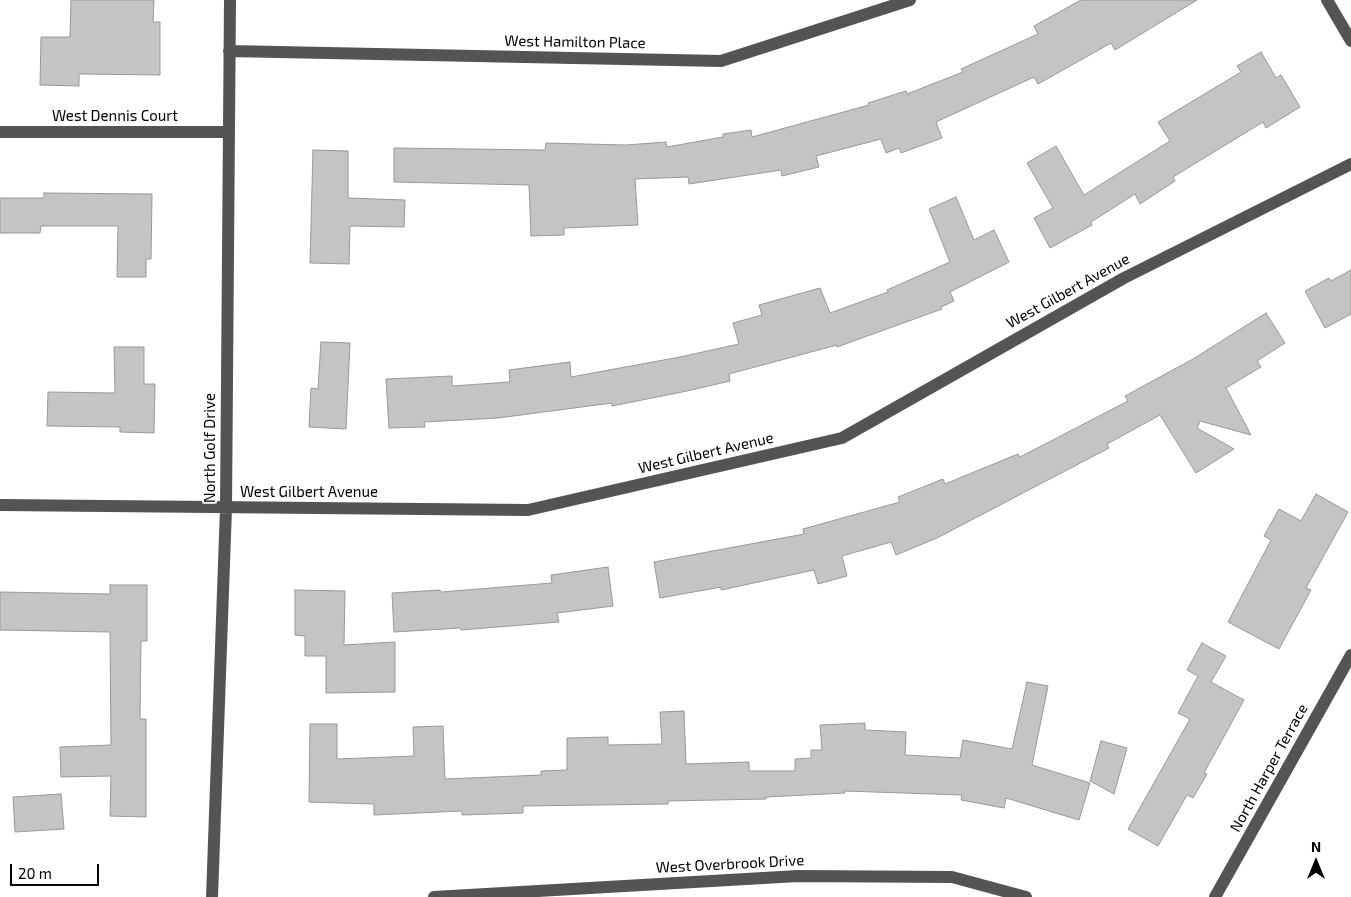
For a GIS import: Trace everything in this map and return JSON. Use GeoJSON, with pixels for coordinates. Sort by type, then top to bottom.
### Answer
{"type":"FeatureCollection","features":[{"type":"Feature","properties":{"kind":"street","name":"North Golf Drive"},"geometry":{"type":"LineString","coordinates":[[212,897],[226,508],[230,0]]}},
{"type":"Feature","properties":{"kind":"street","name":"West Hamilton Place"},"geometry":{"type":"LineString","coordinates":[[229,51],[721,61],[910,0]]}},
{"type":"Feature","properties":{"kind":"street"},"geometry":{"type":"LineString","coordinates":[[1327,0],[1351,41]]}},
{"type":"Feature","properties":{"kind":"street","name":"West Dennis Court"},"geometry":{"type":"LineString","coordinates":[[0,132],[229,132]]}},
{"type":"Feature","properties":{"kind":"street","name":"West Gilbert Avenue"},"geometry":{"type":"LineString","coordinates":[[0,505],[528,510],[842,438],[1124,278],[1351,164]]}},
{"type":"Feature","properties":{"kind":"street","name":"North Harper Terrace"},"geometry":{"type":"LineString","coordinates":[[1214,897],[1351,655]]}},
{"type":"Feature","properties":{"kind":"street","name":"West Overbrook Drive"},"geometry":{"type":"LineString","coordinates":[[434,897],[827,876],[952,877],[1026,897]]}},
{"type":"Feature","properties":{"kind":"building"},"geometry":{"type":"Polygon","coordinates":[[[71,0],[154,0],[153,22],[160,22],[160,75],[79,74],[79,86],[40,85],[41,37],[70,37],[71,0]]]}},
{"type":"Feature","properties":{"kind":"building"},"geometry":{"type":"Polygon","coordinates":[[[1081,0],[1197,0],[1115,50],[1111,43],[1038,84],[1034,77],[936,122],[942,138],[901,153],[899,148],[886,153],[881,139],[816,156],[819,167],[782,176],[781,170],[689,184],[688,177],[635,179],[638,225],[564,228],[564,235],[531,236],[529,185],[394,182],[394,148],[545,150],[546,143],[626,145],[666,142],[667,147],[723,137],[723,134],[751,130],[752,137],[869,105],[868,103],[906,91],[907,94],[963,72],[961,69],[1038,34],[1034,26],[1081,0]]]}},
{"type":"Feature","properties":{"kind":"building"},"geometry":{"type":"Polygon","coordinates":[[[1261,52],[1276,78],[1281,75],[1300,107],[1266,128],[1263,122],[1173,177],[1175,181],[1140,204],[1135,194],[1091,222],[1092,225],[1050,248],[1034,218],[1053,208],[1027,163],[1056,146],[1084,195],[1170,141],[1158,122],[1241,72],[1237,66],[1261,52]]]}},
{"type":"Feature","properties":{"kind":"building"},"geometry":{"type":"Polygon","coordinates":[[[313,150],[348,151],[348,198],[405,200],[404,227],[350,226],[349,264],[310,263],[313,150]]]}},
{"type":"Feature","properties":{"kind":"building"},"geometry":{"type":"Polygon","coordinates":[[[44,193],[152,194],[151,259],[146,259],[146,277],[117,277],[118,226],[41,226],[40,233],[0,233],[0,198],[44,198],[44,193]]]}},
{"type":"Feature","properties":{"kind":"building"},"geometry":{"type":"Polygon","coordinates":[[[956,197],[974,240],[994,230],[1009,262],[950,292],[954,301],[941,307],[942,309],[837,347],[837,345],[729,374],[730,381],[687,391],[612,406],[612,403],[498,418],[424,422],[425,427],[389,428],[386,379],[452,376],[452,386],[510,382],[509,370],[570,362],[571,377],[739,344],[733,323],[762,315],[759,305],[820,288],[830,313],[888,292],[887,290],[950,262],[929,209],[956,197]]]}},
{"type":"Feature","properties":{"kind":"building"},"geometry":{"type":"Polygon","coordinates":[[[1351,270],[1351,314],[1325,328],[1305,291],[1329,278],[1331,281],[1351,270]]]}},
{"type":"Feature","properties":{"kind":"building"},"geometry":{"type":"Polygon","coordinates":[[[1266,313],[1285,343],[1257,361],[1261,367],[1226,388],[1251,435],[1200,421],[1197,428],[1234,449],[1196,473],[1160,415],[1107,444],[1109,448],[937,538],[896,555],[891,542],[842,556],[847,576],[818,584],[814,570],[721,590],[721,587],[660,598],[654,562],[804,534],[803,529],[900,502],[898,497],[943,479],[945,484],[1018,454],[1020,457],[1128,401],[1125,396],[1193,359],[1266,313]]]}},
{"type":"Feature","properties":{"kind":"building"},"geometry":{"type":"Polygon","coordinates":[[[321,342],[350,343],[346,429],[309,427],[311,388],[318,389],[321,342]]]}},
{"type":"Feature","properties":{"kind":"building"},"geometry":{"type":"Polygon","coordinates":[[[114,347],[144,347],[144,384],[155,384],[154,433],[120,432],[120,427],[47,426],[48,392],[115,393],[114,347]]]}},
{"type":"Feature","properties":{"kind":"building"},"geometry":{"type":"Polygon","coordinates":[[[1316,494],[1348,512],[1306,588],[1311,590],[1279,649],[1228,622],[1271,540],[1264,536],[1279,509],[1301,521],[1316,494]]]}},
{"type":"Feature","properties":{"kind":"building"},"geometry":{"type":"Polygon","coordinates":[[[608,567],[613,606],[557,613],[559,622],[461,630],[460,628],[394,632],[392,593],[440,590],[441,592],[552,583],[551,575],[608,567]]]}},
{"type":"Feature","properties":{"kind":"building"},"geometry":{"type":"Polygon","coordinates":[[[110,585],[147,585],[147,641],[141,641],[140,719],[146,719],[146,817],[110,816],[111,776],[61,777],[60,747],[111,745],[110,632],[0,630],[0,592],[110,594],[110,585]]]}},
{"type":"Feature","properties":{"kind":"building"},"geometry":{"type":"Polygon","coordinates":[[[295,590],[345,591],[344,645],[395,642],[395,692],[326,693],[326,656],[305,656],[305,636],[295,635],[295,590]]]}},
{"type":"Feature","properties":{"kind":"building"},"geometry":{"type":"Polygon","coordinates":[[[1202,643],[1226,656],[1211,682],[1244,700],[1204,773],[1207,774],[1193,798],[1187,795],[1158,846],[1128,829],[1190,719],[1178,713],[1198,676],[1187,670],[1202,643]]]}},
{"type":"Feature","properties":{"kind":"building"},"geometry":{"type":"Polygon","coordinates":[[[1027,682],[1048,686],[1032,765],[1090,783],[1079,820],[1006,798],[1004,808],[961,800],[962,795],[844,791],[845,793],[766,797],[766,799],[668,801],[668,804],[523,806],[523,813],[462,815],[462,811],[374,815],[374,804],[309,802],[310,724],[337,724],[337,759],[414,756],[413,727],[443,726],[445,779],[541,775],[541,771],[567,770],[567,738],[608,737],[608,745],[662,744],[660,712],[684,711],[686,764],[749,762],[749,771],[795,771],[795,759],[811,758],[811,750],[822,750],[820,725],[865,723],[865,730],[906,732],[905,755],[960,758],[963,740],[1012,749],[1027,682]]]}},
{"type":"Feature","properties":{"kind":"building"},"geometry":{"type":"Polygon","coordinates":[[[1101,741],[1127,748],[1114,794],[1090,781],[1101,741]]]}},
{"type":"Feature","properties":{"kind":"building"},"geometry":{"type":"Polygon","coordinates":[[[61,794],[64,829],[15,832],[13,797],[61,794]]]}}]}
